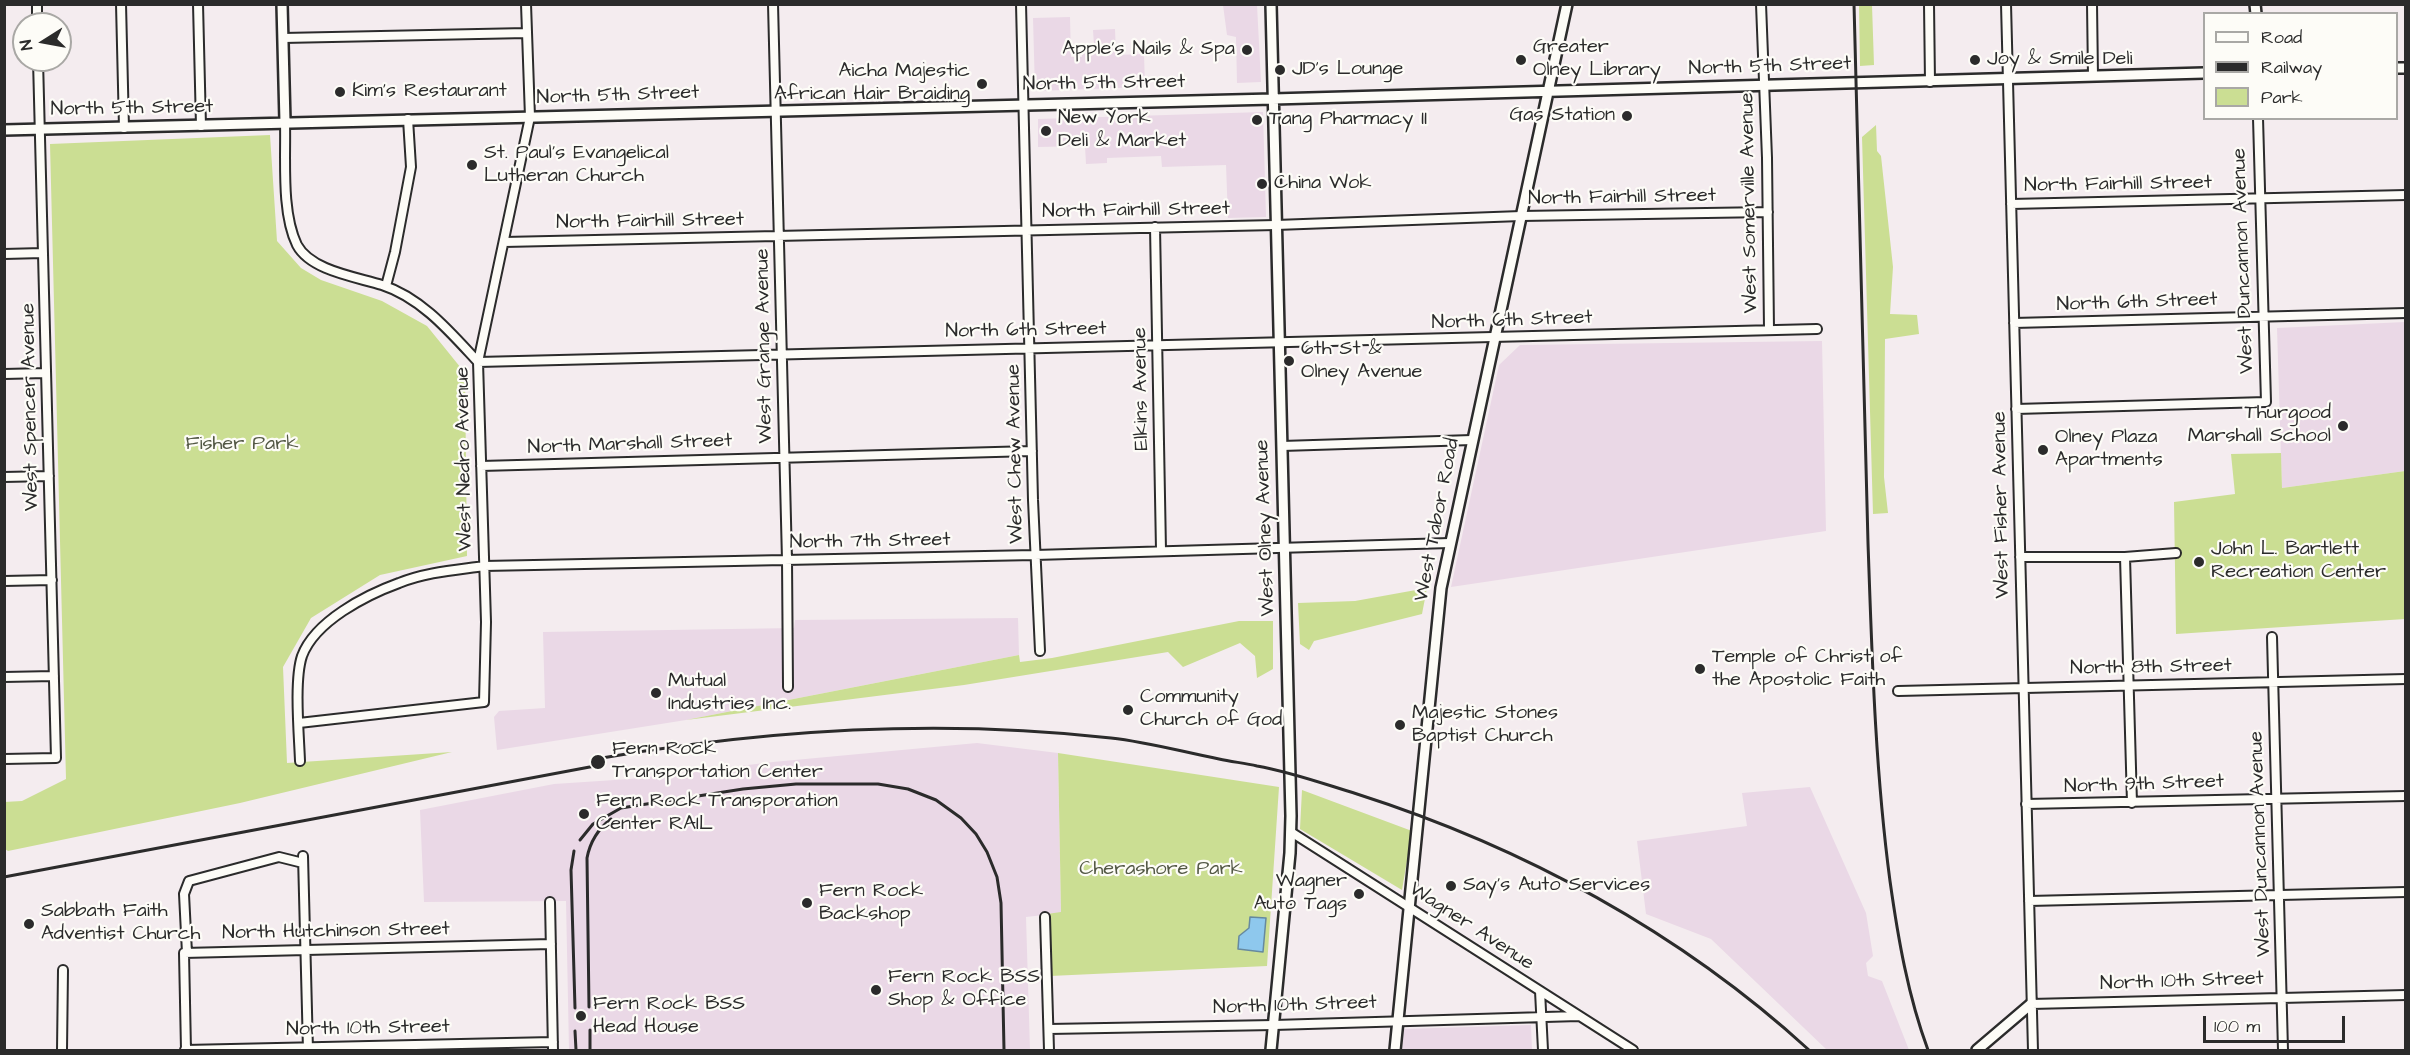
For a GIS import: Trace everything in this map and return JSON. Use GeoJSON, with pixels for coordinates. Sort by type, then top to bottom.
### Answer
{"type":"FeatureCollection","features":[{"type":"Feature","properties":{"kind":"street"},"geometry":{"type":"LineString","coordinates":[[121,4],[124,128]]}},
{"type":"Feature","properties":{"kind":"street"},"geometry":{"type":"LineString","coordinates":[[198,4],[201,126]]}},
{"type":"Feature","properties":{"kind":"street"},"geometry":{"type":"LineString","coordinates":[[282,4],[289,225],[299,248],[321,267],[386,286],[416,303],[439,321],[478,362]]}},
{"type":"Feature","properties":{"kind":"street","name":"West Nedro Avenue"},"geometry":{"type":"LineString","coordinates":[[299,723],[484,702],[484,566],[478,362],[530,117],[526,4]]}},
{"type":"Feature","properties":{"kind":"street","name":"West Grange Avenue"},"geometry":{"type":"LineString","coordinates":[[773,4],[788,687]]}},
{"type":"Feature","properties":{"kind":"street","name":"West Chew Avenue"},"geometry":{"type":"LineString","coordinates":[[1021,4],[1035,555],[1040,651]]}},
{"type":"Feature","properties":{"kind":"street","name":"West Olney Avenue"},"geometry":{"type":"LineString","coordinates":[[1271,4],[1291,832],[1272,1050]]}},
{"type":"Feature","properties":{"kind":"street","name":"West Tabor Road"},"geometry":{"type":"LineString","coordinates":[[1395,1050],[1436,620],[1441,588],[1567,4]]}},
{"type":"Feature","properties":{"kind":"street","name":"West Somerville Avenue"},"geometry":{"type":"LineString","coordinates":[[1761,4],[1768,212],[1769,329]]}},
{"type":"Feature","properties":{"kind":"street"},"geometry":{"type":"LineString","coordinates":[[1929,4],[1930,82]]}},
{"type":"Feature","properties":{"kind":"street","name":"West Fisher Avenue"},"geometry":{"type":"LineString","coordinates":[[2006,4],[2033,1050]]}},
{"type":"Feature","properties":{"kind":"street"},"geometry":{"type":"LineString","coordinates":[[2092,4],[2093,76]]}},
{"type":"Feature","properties":{"kind":"street"},"geometry":{"type":"LineString","coordinates":[[282,38],[527,33]]}},
{"type":"Feature","properties":{"kind":"street","name":"West Spencer Avenue"},"geometry":{"type":"LineString","coordinates":[[4,759],[56,758],[38,72]]}},
{"type":"Feature","properties":{"kind":"street","name":"North 5th Street"},"geometry":{"type":"LineString","coordinates":[[4,130],[1930,82],[2203,73]]}},
{"type":"Feature","properties":{"kind":"street"},"geometry":{"type":"LineString","coordinates":[[386,286],[395,252],[411,167],[408,120]]}},
{"type":"Feature","properties":{"kind":"street","name":"West Duncannon Avenue"},"geometry":{"type":"LineString","coordinates":[[2016,409],[2266,402],[2259,120]]}},
{"type":"Feature","properties":{"kind":"street","name":"North Fairhill Street"},"geometry":{"type":"LineString","coordinates":[[2011,204],[2406,195]]}},
{"type":"Feature","properties":{"kind":"street","name":"North Fairhill Street"},"geometry":{"type":"LineString","coordinates":[[504,242],[1276,225],[1521,216],[1768,212]]}},
{"type":"Feature","properties":{"kind":"street","name":"Elkins Avenue"},"geometry":{"type":"LineString","coordinates":[[1155,227],[1161,550]]}},
{"type":"Feature","properties":{"kind":"street"},"geometry":{"type":"LineString","coordinates":[[4,254],[43,253]]}},
{"type":"Feature","properties":{"kind":"street","name":"North 6th Street"},"geometry":{"type":"LineString","coordinates":[[2014,323],[2406,313]]}},
{"type":"Feature","properties":{"kind":"street","name":"North 6th Street"},"geometry":{"type":"LineString","coordinates":[[478,362],[1817,329]]}},
{"type":"Feature","properties":{"kind":"street"},"geometry":{"type":"LineString","coordinates":[[4,374],[46,373]]}},
{"type":"Feature","properties":{"kind":"street"},"geometry":{"type":"LineString","coordinates":[[1282,446],[1472,440]]}},
{"type":"Feature","properties":{"kind":"street","name":"North Marshall Street"},"geometry":{"type":"LineString","coordinates":[[481,466],[1032,451]]}},
{"type":"Feature","properties":{"kind":"street"},"geometry":{"type":"LineString","coordinates":[[4,477],[49,476]]}},
{"type":"Feature","properties":{"kind":"street","name":"North 7th Street"},"geometry":{"type":"LineString","coordinates":[[300,761],[298,689],[302,656],[322,626],[349,607],[400,582],[439,572],[484,566],[1035,555],[1450,543]]}},
{"type":"Feature","properties":{"kind":"street"},"geometry":{"type":"LineString","coordinates":[[2020,557],[2176,553]]}},
{"type":"Feature","properties":{"kind":"street"},"geometry":{"type":"LineString","coordinates":[[2125,556],[2132,803]]}},
{"type":"Feature","properties":{"kind":"street"},"geometry":{"type":"LineString","coordinates":[[4,581],[52,580]]}},
{"type":"Feature","properties":{"kind":"street","name":"West Duncannon Avenue"},"geometry":{"type":"LineString","coordinates":[[2272,637],[2283,1050]]}},
{"type":"Feature","properties":{"kind":"street"},"geometry":{"type":"LineString","coordinates":[[4,677],[54,676]]}},
{"type":"Feature","properties":{"kind":"street","name":"North 8th Street"},"geometry":{"type":"LineString","coordinates":[[1898,691],[2406,679]]}},
{"type":"Feature","properties":{"kind":"street","name":"North 9th Street"},"geometry":{"type":"LineString","coordinates":[[2026,804],[2406,796]]}},
{"type":"Feature","properties":{"kind":"street","name":"Wagner Avenue"},"geometry":{"type":"LineString","coordinates":[[1291,832],[1633,1050]]}},
{"type":"Feature","properties":{"kind":"street"},"geometry":{"type":"LineString","coordinates":[[186,1050],[184,953],[188,952],[184,894],[189,881],[279,857],[303,859],[308,1049]]}},
{"type":"Feature","properties":{"kind":"street"},"geometry":{"type":"LineString","coordinates":[[2029,900],[2406,892]]}},
{"type":"Feature","properties":{"kind":"street"},"geometry":{"type":"LineString","coordinates":[[550,902],[553,1046]]}},
{"type":"Feature","properties":{"kind":"street"},"geometry":{"type":"LineString","coordinates":[[1045,917],[1049,1050]]}},
{"type":"Feature","properties":{"kind":"street","name":"North Hutchinson Street"},"geometry":{"type":"LineString","coordinates":[[188,952],[551,944]]}},
{"type":"Feature","properties":{"kind":"street"},"geometry":{"type":"LineString","coordinates":[[62,1050],[61,975],[63,970]]}},
{"type":"Feature","properties":{"kind":"street"},"geometry":{"type":"LineString","coordinates":[[1540,991],[1543,1050]]}},
{"type":"Feature","properties":{"kind":"street","name":"North 10th Street"},"geometry":{"type":"LineString","coordinates":[[2031,1004],[2406,995]]}},
{"type":"Feature","properties":{"kind":"street"},"geometry":{"type":"LineString","coordinates":[[1977,1050],[2031,1004]]}},
{"type":"Feature","properties":{"kind":"street","name":"North 10th Street"},"geometry":{"type":"LineString","coordinates":[[1049,1029],[1579,1016]]}},
{"type":"Feature","properties":{"kind":"street","name":"North 10th Street"},"geometry":{"type":"LineString","coordinates":[[186,1050],[553,1046]]}},
{"type":"Feature","properties":{"kind":"shaded area"},"geometry":{"type":"Polygon","coordinates":[[[1223,5],[1257,5],[1261,82],[1237,83],[1236,37],[1227,35],[1223,5]]]}},
{"type":"Feature","properties":{"kind":"shaded area"},"geometry":{"type":"Polygon","coordinates":[[[1070,17],[1071,57],[1082,57],[1082,45],[1094,45],[1093,30],[1115,29],[1116,55],[1144,54],[1145,87],[1035,91],[1033,18],[1070,17]]]}},
{"type":"Feature","properties":{"kind":"shaded area"},"geometry":{"type":"Polygon","coordinates":[[[1263,112],[1266,217],[1228,218],[1226,165],[1162,167],[1161,156],[1107,158],[1107,163],[1086,164],[1085,146],[1038,147],[1038,119],[1263,112]]]}},
{"type":"Feature","properties":{"kind":"shaded area","name":"Thurgood Marshall School"},"geometry":{"type":"Polygon","coordinates":[[[2405,322],[2405,471],[2282,488],[2277,328],[2405,322]]]}},
{"type":"Feature","properties":{"kind":"shaded area"},"geometry":{"type":"Polygon","coordinates":[[[1822,341],[1826,531],[1451,587],[1499,365],[1520,345],[1822,341]]]}},
{"type":"Feature","properties":{"kind":"shaded area","name":"Mutual Industries Inc."},"geometry":{"type":"Polygon","coordinates":[[[1018,618],[1019,655],[686,720],[497,750],[494,717],[499,711],[545,708],[543,632],[794,628],[795,620],[1018,618]]]}},
{"type":"Feature","properties":{"kind":"shaded area"},"geometry":{"type":"Polygon","coordinates":[[[977,743],[1058,753],[1061,913],[1026,917],[1030,1050],[569,1050],[566,901],[424,902],[420,810],[554,784],[630,779],[773,762],[977,743]]]}},
{"type":"Feature","properties":{"kind":"shaded area"},"geometry":{"type":"Polygon","coordinates":[[[1810,787],[1866,913],[1873,956],[1866,963],[1868,976],[1882,981],[1909,1050],[1827,1050],[1711,939],[1646,914],[1637,841],[1747,826],[1742,793],[1810,787]]]}},
{"type":"Feature","properties":{"kind":"shaded area"},"geometry":{"type":"Polygon","coordinates":[[[1531,1025],[1532,1050],[1402,1050],[1404,1029],[1531,1025]]]}},
{"type":"Feature","properties":{"kind":"green space"},"geometry":{"type":"Polygon","coordinates":[[[1859,5],[1872,5],[1874,65],[1860,66],[1859,5]]]}},
{"type":"Feature","properties":{"kind":"green space"},"geometry":{"type":"Polygon","coordinates":[[[1876,125],[1877,151],[1881,156],[1893,267],[1890,314],[1917,315],[1919,334],[1885,339],[1884,477],[1888,513],[1873,514],[1862,137],[1876,125]]]}},
{"type":"Feature","properties":{"kind":"green space","name":"Fisher Park"},"geometry":{"type":"Polygon","coordinates":[[[270,135],[277,241],[301,268],[321,280],[382,301],[427,326],[465,373],[467,556],[380,575],[311,618],[283,667],[287,763],[452,752],[240,803],[8,851],[5,849],[4,802],[22,801],[66,779],[50,144],[270,135]]]}},
{"type":"Feature","properties":{"kind":"green space"},"geometry":{"type":"Polygon","coordinates":[[[2281,453],[2282,488],[2405,471],[2405,619],[2176,634],[2174,502],[2235,494],[2231,454],[2281,453]]]}},
{"type":"Feature","properties":{"kind":"green space"},"geometry":{"type":"Polygon","coordinates":[[[1427,588],[1422,614],[1314,641],[1309,650],[1300,644],[1298,603],[1355,601],[1427,588]]]}},
{"type":"Feature","properties":{"kind":"green space"},"geometry":{"type":"Polygon","coordinates":[[[1239,621],[1273,621],[1273,669],[1257,678],[1255,656],[1240,643],[1183,667],[1168,652],[964,685],[686,720],[1019,655],[1020,662],[1052,658],[1239,621]]]}},
{"type":"Feature","properties":{"kind":"green space","name":"Cherashore Park"},"geometry":{"type":"Polygon","coordinates":[[[1058,753],[1279,787],[1267,966],[1050,976],[1047,914],[1061,912],[1058,753]]]}},
{"type":"Feature","properties":{"kind":"green space"},"geometry":{"type":"Polygon","coordinates":[[[1302,790],[1412,831],[1402,890],[1300,829],[1302,790]]]}},
{"type":"Feature","properties":{"kind":"water"},"geometry":{"type":"Polygon","coordinates":[[[1250,917],[1266,918],[1263,952],[1238,949],[1239,936],[1249,928],[1250,917]]]}},
{"type":"Feature","properties":{"kind":"railway"},"geometry":{"type":"LineString","coordinates":[[1854,4],[1866,476],[1878,754],[1885,839],[1896,924],[1909,988],[1928,1050]]}},
{"type":"Feature","properties":{"kind":"railway"},"geometry":{"type":"LineString","coordinates":[[602,758],[665,748],[792,734],[920,728],[984,729],[1047,732],[1125,740],[1307,778],[1419,815],[1480,840],[1539,867],[1597,898],[1653,931],[1707,968],[1759,1007],[1809,1050]]}},
{"type":"Feature","properties":{"kind":"railway"},"geometry":{"type":"LineString","coordinates":[[4,877],[595,766]]}},
{"type":"Feature","properties":{"kind":"railway"},"geometry":{"type":"LineString","coordinates":[[580,840],[593,824],[621,808],[743,789],[796,784],[878,784],[908,789],[936,800],[961,818],[976,834],[987,852],[997,877],[1001,903],[1004,1050]]}},
{"type":"Feature","properties":{"kind":"railway"},"geometry":{"type":"LineString","coordinates":[[589,1007],[587,858],[595,836],[611,819]]}},
{"type":"Feature","properties":{"kind":"railway"},"geometry":{"type":"LineString","coordinates":[[574,851],[571,870],[575,1008]]}},
{"type":"Feature","properties":{"kind":"railway"},"geometry":{"type":"LineString","coordinates":[[590,1030],[590,1050]]}},
{"type":"Feature","properties":{"kind":"railway"},"geometry":{"type":"LineString","coordinates":[[575,1031],[576,1050]]}},
{"type":"Feature","properties":{"kind":"place","name":"Apple's Nails & Spa"},"geometry":{"type":"Point","coordinates":[1247,50]}},
{"type":"Feature","properties":{"kind":"place","name":"Greater Olney Library"},"geometry":{"type":"Point","coordinates":[1521,60]}},
{"type":"Feature","properties":{"kind":"place","name":"Joy & Smile Deli"},"geometry":{"type":"Point","coordinates":[1975,60]}},
{"type":"Feature","properties":{"kind":"place","name":"JD's Lounge"},"geometry":{"type":"Point","coordinates":[1280,70]}},
{"type":"Feature","properties":{"kind":"place","name":"Aicha Majestic African Hair Braiding"},"geometry":{"type":"Point","coordinates":[982,84]}},
{"type":"Feature","properties":{"kind":"place","name":"Kim's Restaurant"},"geometry":{"type":"Point","coordinates":[340,92]}},
{"type":"Feature","properties":{"kind":"place","name":"Gas Station"},"geometry":{"type":"Point","coordinates":[1627,116]}},
{"type":"Feature","properties":{"kind":"place","name":"Tang Pharmacy II"},"geometry":{"type":"Point","coordinates":[1257,120]}},
{"type":"Feature","properties":{"kind":"place","name":"New York Deli & Market"},"geometry":{"type":"Point","coordinates":[1046,131]}},
{"type":"Feature","properties":{"kind":"place","name":"St. Paul's Evangelical Lutheran Church"},"geometry":{"type":"Point","coordinates":[472,165]}},
{"type":"Feature","properties":{"kind":"place","name":"China Wok"},"geometry":{"type":"Point","coordinates":[1262,184]}},
{"type":"Feature","properties":{"kind":"place","name":"6th St & Olney Avenue"},"geometry":{"type":"Point","coordinates":[1289,361]}},
{"type":"Feature","properties":{"kind":"place","name":"Thurgood Marshall School"},"geometry":{"type":"Point","coordinates":[2343,426]}},
{"type":"Feature","properties":{"kind":"place","name":"Olney Plaza Apartments"},"geometry":{"type":"Point","coordinates":[2043,450]}},
{"type":"Feature","properties":{"kind":"place","name":"John L. Bartlett Recreation Center"},"geometry":{"type":"Point","coordinates":[2199,562]}},
{"type":"Feature","properties":{"kind":"place","name":"Temple of Christ of the Apostolic Faith"},"geometry":{"type":"Point","coordinates":[1700,669]}},
{"type":"Feature","properties":{"kind":"place","name":"Mutual Industries Inc."},"geometry":{"type":"Point","coordinates":[656,693]}},
{"type":"Feature","properties":{"kind":"place","name":"Community Church of God"},"geometry":{"type":"Point","coordinates":[1128,710]}},
{"type":"Feature","properties":{"kind":"place","name":"Majestic Stones Baptist Church"},"geometry":{"type":"Point","coordinates":[1400,725]}},
{"type":"Feature","properties":{"kind":"place","name":"Fern Rock Transportation Center"},"geometry":{"type":"Point","coordinates":[598,762]}},
{"type":"Feature","properties":{"kind":"place","name":"Fern Rock Transporation Center RAIL"},"geometry":{"type":"Point","coordinates":[584,814]}},
{"type":"Feature","properties":{"kind":"place","name":"Say's Auto Services"},"geometry":{"type":"Point","coordinates":[1451,886]}},
{"type":"Feature","properties":{"kind":"place","name":"Wagner Auto Tags"},"geometry":{"type":"Point","coordinates":[1359,894]}},
{"type":"Feature","properties":{"kind":"place","name":"Fern Rock Backshop"},"geometry":{"type":"Point","coordinates":[807,903]}},
{"type":"Feature","properties":{"kind":"place","name":"Sabbath Faith Adventist Church"},"geometry":{"type":"Point","coordinates":[29,924]}},
{"type":"Feature","properties":{"kind":"place","name":"Fern Rock BSS Shop & Office"},"geometry":{"type":"Point","coordinates":[876,990]}},
{"type":"Feature","properties":{"kind":"place","name":"Fern Rock BSS Head House"},"geometry":{"type":"Point","coordinates":[581,1016]}}]}
